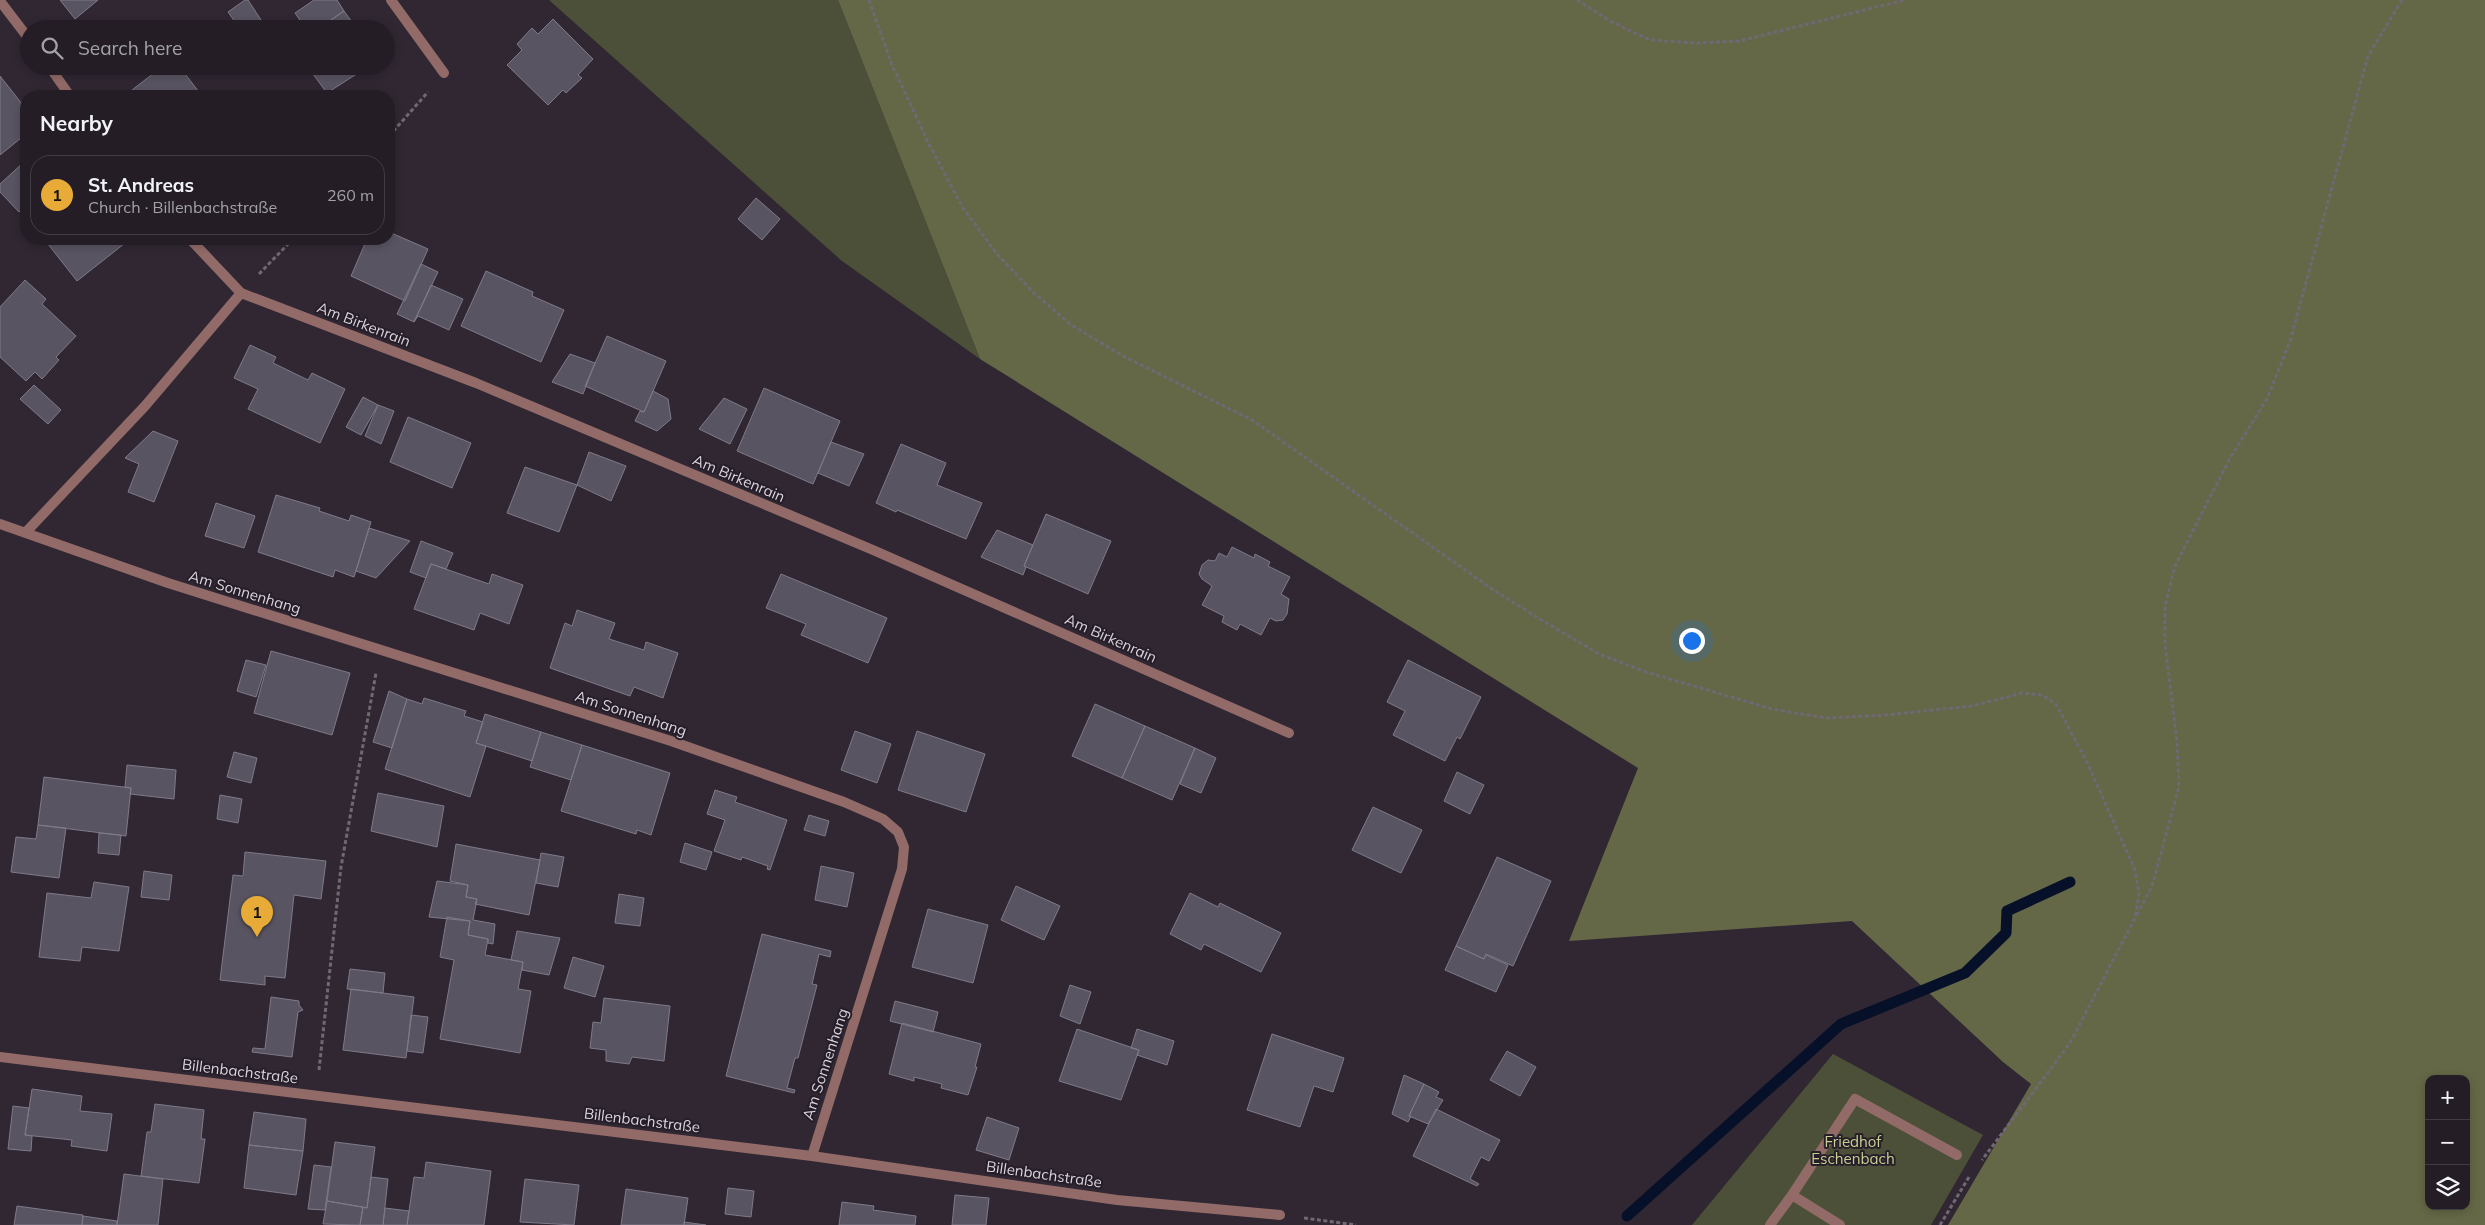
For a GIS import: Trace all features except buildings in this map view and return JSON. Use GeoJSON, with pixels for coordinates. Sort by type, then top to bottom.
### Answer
{"type":"FeatureCollection","features":[{"type":"Feature","properties":{"kind":"street"},"geometry":{"type":"LineString","coordinates":[[391,0],[444,73]]}},
{"type":"Feature","properties":{"kind":"street"},"geometry":{"type":"LineString","coordinates":[[0,1],[20,27]]}},
{"type":"Feature","properties":{"kind":"street"},"geometry":{"type":"LineString","coordinates":[[55,75],[66,90]]}},
{"type":"Feature","properties":{"kind":"street","name":"Am Birkenrain"},"geometry":{"type":"LineString","coordinates":[[196,245],[241,293],[485,386],[872,550],[1289,733]]}},
{"type":"Feature","properties":{"kind":"street"},"geometry":{"type":"LineString","coordinates":[[27,532],[145,406],[241,293]]}},
{"type":"Feature","properties":{"kind":"street","name":"Am Sonnenhang"},"geometry":{"type":"LineString","coordinates":[[0,524],[27,532],[168,584],[708,754],[844,802],[883,819],[898,832],[904,846],[902,868],[812,1156]]}},
{"type":"Feature","properties":{"kind":"street","name":"Billenbachstraße"},"geometry":{"type":"LineString","coordinates":[[0,1057],[812,1156],[1117,1200],[1280,1215]]}},
{"type":"Feature","properties":{"kind":"street"},"geometry":{"type":"LineString","coordinates":[[1770,1225],[1855,1099],[1957,1155]]}},
{"type":"Feature","properties":{"kind":"street"},"geometry":{"type":"LineString","coordinates":[[1792,1195],[1840,1225]]}},
{"type":"Feature","properties":{"kind":"path"},"geometry":{"type":"LineString","coordinates":[[868,0],[892,65],[930,146],[963,208],[1003,261],[1033,292],[1070,324],[1123,356],[1252,420],[1495,591],[1599,654],[1646,672],[1772,709],[1826,718],[1886,715],[1972,706],[2022,692],[2042,695],[2056,704],[2069,724],[2119,831],[2135,870],[2139,894],[2135,918]]}},
{"type":"Feature","properties":{"kind":"path"},"geometry":{"type":"LineString","coordinates":[[1577,0],[1610,21],[1650,40],[1697,44],[1739,42],[1905,0]]}},
{"type":"Feature","properties":{"kind":"path"},"geometry":{"type":"LineString","coordinates":[[1978,1165],[2070,1043],[2152,886],[2180,787],[2178,742],[2165,644],[2165,606],[2176,566],[2226,467],[2268,399],[2290,341],[2368,56],[2402,0]]}},
{"type":"Feature","properties":{"kind":"path"},"geometry":{"type":"LineString","coordinates":[[395,129],[444,73]]}},
{"type":"Feature","properties":{"kind":"path"},"geometry":{"type":"LineString","coordinates":[[241,293],[287,245]]}},
{"type":"Feature","properties":{"kind":"path"},"geometry":{"type":"LineString","coordinates":[[316,1096],[341,867],[380,650]]}},
{"type":"Feature","properties":{"kind":"path"},"geometry":{"type":"LineString","coordinates":[[1940,1225],[1972,1173]]}},
{"type":"Feature","properties":{"kind":"path"},"geometry":{"type":"LineString","coordinates":[[1280,1215],[1356,1225]]}},
{"type":"Feature","properties":{"kind":"green space"},"geometry":{"type":"Polygon","coordinates":[[[549,0],[838,0],[980,359],[842,261],[549,0]]]}},
{"type":"Feature","properties":{"kind":"green space"},"geometry":{"type":"Polygon","coordinates":[[[838,0],[2485,0],[2485,1225],[1948,1225],[2031,1084],[2003,1062],[1852,921],[1569,941],[1638,768],[980,359],[838,0]]]}},
{"type":"Feature","properties":{"kind":"green space","name":"Friedhof Eschenbach"},"geometry":{"type":"Polygon","coordinates":[[[1833,1054],[1983,1135],[1931,1225],[1692,1225],[1833,1054]]]}},
{"type":"Feature","properties":{"kind":"waterway"},"geometry":{"type":"LineString","coordinates":[[1627,1216],[1841,1024],[1965,973],[2006,933],[2007,911],[2070,882]]}},
{"type":"Feature","properties":{"kind":"place","name":"St. Andreas"},"geometry":{"type":"Point","coordinates":[257,937]}}]}
